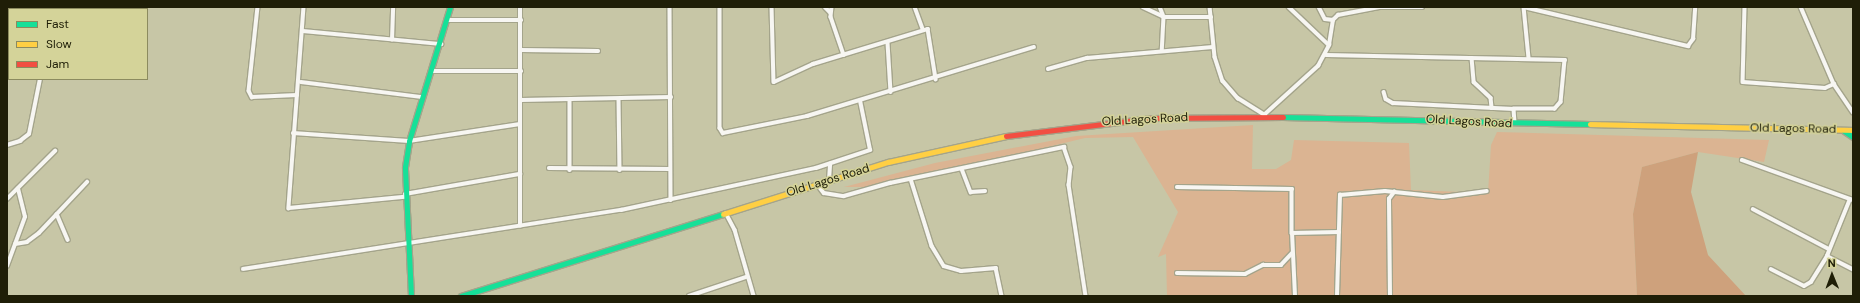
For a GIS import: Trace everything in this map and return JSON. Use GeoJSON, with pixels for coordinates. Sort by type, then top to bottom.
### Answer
{"type":"FeatureCollection","features":[{"type":"Feature","properties":{"kind":"main road"},"geometry":{"type":"LineString","coordinates":[[411,296],[404,196],[408,141],[441,44],[450,7]]}},
{"type":"Feature","properties":{"kind":"main road","name":"Old Lagos Road"},"geometry":{"type":"LineString","coordinates":[[461,296],[888,162],[1034,131],[1152,118],[1265,116],[1515,124],[1853,130]]}},
{"type":"Feature","properties":{"kind":"main road"},"geometry":{"type":"LineString","coordinates":[[1843,130],[1853,137]]}},
{"type":"Feature","properties":{"kind":"street"},"geometry":{"type":"LineString","coordinates":[[258,7],[249,91],[252,97],[297,95]]}},
{"type":"Feature","properties":{"kind":"street"},"geometry":{"type":"LineString","coordinates":[[304,7],[300,82],[297,95],[293,133],[288,204],[292,210],[404,196],[520,174]]}},
{"type":"Feature","properties":{"kind":"street"},"geometry":{"type":"LineString","coordinates":[[392,40],[393,7]]}},
{"type":"Feature","properties":{"kind":"street"},"geometry":{"type":"LineString","coordinates":[[520,7],[520,226]]}},
{"type":"Feature","properties":{"kind":"street"},"geometry":{"type":"LineString","coordinates":[[670,7],[671,200]]}},
{"type":"Feature","properties":{"kind":"street"},"geometry":{"type":"LineString","coordinates":[[720,7],[720,128],[723,133],[807,116],[891,92],[909,84],[936,79],[980,62],[1034,47]]}},
{"type":"Feature","properties":{"kind":"street"},"geometry":{"type":"LineString","coordinates":[[772,7],[774,82],[875,44],[888,43],[913,36],[923,29],[928,29],[931,34],[936,79]]}},
{"type":"Feature","properties":{"kind":"street"},"geometry":{"type":"LineString","coordinates":[[825,7],[830,12],[844,55]]}},
{"type":"Feature","properties":{"kind":"street"},"geometry":{"type":"LineString","coordinates":[[830,12],[832,7]]}},
{"type":"Feature","properties":{"kind":"street"},"geometry":{"type":"LineString","coordinates":[[915,7],[923,29]]}},
{"type":"Feature","properties":{"kind":"street"},"geometry":{"type":"LineString","coordinates":[[1143,7],[1164,17],[1211,17]]}},
{"type":"Feature","properties":{"kind":"street"},"geometry":{"type":"LineString","coordinates":[[1160,7],[1164,17],[1162,51]]}},
{"type":"Feature","properties":{"kind":"street"},"geometry":{"type":"LineString","coordinates":[[1210,7],[1213,47],[1229,90],[1265,116],[1303,84],[1326,55],[1333,20],[1338,15],[1369,8],[1422,7]]}},
{"type":"Feature","properties":{"kind":"street"},"geometry":{"type":"LineString","coordinates":[[1289,7],[1329,45]]}},
{"type":"Feature","properties":{"kind":"street"},"geometry":{"type":"LineString","coordinates":[[1319,7],[1325,19],[1333,20]]}},
{"type":"Feature","properties":{"kind":"street"},"geometry":{"type":"LineString","coordinates":[[1528,58],[1524,7],[1688,46],[1693,39],[1695,7]]}},
{"type":"Feature","properties":{"kind":"street"},"geometry":{"type":"LineString","coordinates":[[1745,7],[1743,82],[1825,88],[1834,84]]}},
{"type":"Feature","properties":{"kind":"street"},"geometry":{"type":"LineString","coordinates":[[1801,7],[1834,84],[1853,112]]}},
{"type":"Feature","properties":{"kind":"street"},"geometry":{"type":"LineString","coordinates":[[448,20],[521,20]]}},
{"type":"Feature","properties":{"kind":"street"},"geometry":{"type":"LineString","coordinates":[[303,31],[441,44]]}},
{"type":"Feature","properties":{"kind":"street"},"geometry":{"type":"LineString","coordinates":[[888,43],[891,92]]}},
{"type":"Feature","properties":{"kind":"street"},"geometry":{"type":"LineString","coordinates":[[1048,69],[1087,58],[1213,47]]}},
{"type":"Feature","properties":{"kind":"street"},"geometry":{"type":"LineString","coordinates":[[521,50],[598,51]]}},
{"type":"Feature","properties":{"kind":"street"},"geometry":{"type":"LineString","coordinates":[[1326,55],[1528,58],[1565,60],[1561,102],[1555,109],[1514,110],[1393,103],[1386,99],[1384,92]]}},
{"type":"Feature","properties":{"kind":"street"},"geometry":{"type":"LineString","coordinates":[[1472,58],[1474,82],[1490,98],[1492,108]]}},
{"type":"Feature","properties":{"kind":"street"},"geometry":{"type":"LineString","coordinates":[[432,71],[521,71]]}},
{"type":"Feature","properties":{"kind":"street"},"geometry":{"type":"LineString","coordinates":[[7,145],[20,141],[29,134],[40,80]]}},
{"type":"Feature","properties":{"kind":"street"},"geometry":{"type":"LineString","coordinates":[[300,82],[422,98]]}},
{"type":"Feature","properties":{"kind":"street"},"geometry":{"type":"LineString","coordinates":[[521,100],[671,97]]}},
{"type":"Feature","properties":{"kind":"street"},"geometry":{"type":"LineString","coordinates":[[619,99],[620,170]]}},
{"type":"Feature","properties":{"kind":"street"},"geometry":{"type":"LineString","coordinates":[[570,100],[570,170]]}},
{"type":"Feature","properties":{"kind":"street"},"geometry":{"type":"LineString","coordinates":[[243,269],[520,226],[671,200],[830,164],[870,150],[860,100]]}},
{"type":"Feature","properties":{"kind":"street"},"geometry":{"type":"LineString","coordinates":[[1514,110],[1515,124]]}},
{"type":"Feature","properties":{"kind":"street"},"geometry":{"type":"LineString","coordinates":[[293,133],[408,141],[520,124]]}},
{"type":"Feature","properties":{"kind":"street"},"geometry":{"type":"LineString","coordinates":[[818,185],[824,193],[844,196],[911,179],[1064,148],[1071,167],[1069,185],[1086,296]]}},
{"type":"Feature","properties":{"kind":"street"},"geometry":{"type":"LineString","coordinates":[[7,198],[18,189],[55,151]]}},
{"type":"Feature","properties":{"kind":"street"},"geometry":{"type":"LineString","coordinates":[[1742,160],[1852,200],[1829,248],[1827,256],[1811,282],[1804,286],[1771,270]]}},
{"type":"Feature","properties":{"kind":"street"},"geometry":{"type":"LineString","coordinates":[[829,181],[830,164]]}},
{"type":"Feature","properties":{"kind":"street"},"geometry":{"type":"LineString","coordinates":[[549,168],[570,170],[670,169]]}},
{"type":"Feature","properties":{"kind":"street"},"geometry":{"type":"LineString","coordinates":[[962,169],[971,192],[985,191]]}},
{"type":"Feature","properties":{"kind":"street"},"geometry":{"type":"LineString","coordinates":[[911,179],[925,228],[941,262],[954,270],[996,268],[1002,296]]}},
{"type":"Feature","properties":{"kind":"street"},"geometry":{"type":"LineString","coordinates":[[15,244],[27,242],[57,214],[87,182]]}},
{"type":"Feature","properties":{"kind":"street"},"geometry":{"type":"LineString","coordinates":[[1177,187],[1292,189],[1292,253],[1295,296]]}},
{"type":"Feature","properties":{"kind":"street"},"geometry":{"type":"LineString","coordinates":[[7,266],[26,209],[18,189]]}},
{"type":"Feature","properties":{"kind":"street"},"geometry":{"type":"LineString","coordinates":[[1337,296],[1340,195],[1394,192],[1444,197],[1487,191]]}},
{"type":"Feature","properties":{"kind":"street"},"geometry":{"type":"LineString","coordinates":[[1390,296],[1389,199],[1394,192]]}},
{"type":"Feature","properties":{"kind":"street"},"geometry":{"type":"LineString","coordinates":[[1753,209],[1829,248]]}},
{"type":"Feature","properties":{"kind":"street"},"geometry":{"type":"LineString","coordinates":[[726,213],[735,230],[746,277],[754,296]]}},
{"type":"Feature","properties":{"kind":"street"},"geometry":{"type":"LineString","coordinates":[[57,214],[68,240]]}},
{"type":"Feature","properties":{"kind":"street"},"geometry":{"type":"LineString","coordinates":[[1292,233],[1339,232]]}},
{"type":"Feature","properties":{"kind":"street"},"geometry":{"type":"LineString","coordinates":[[1177,273],[1245,274],[1264,265],[1281,265],[1292,253]]}},
{"type":"Feature","properties":{"kind":"street"},"geometry":{"type":"LineString","coordinates":[[1827,256],[1853,269]]}},
{"type":"Feature","properties":{"kind":"street"},"geometry":{"type":"LineString","coordinates":[[689,296],[746,277]]}},
{"type":"Feature","properties":{"kind":"shaded area"},"geometry":{"type":"Polygon","coordinates":[[[1253,125],[1252,169],[1276,169],[1291,160],[1294,140],[1409,143],[1411,190],[1488,193],[1491,145],[1497,132],[1769,140],[1764,162],[1698,152],[1642,167],[1633,214],[1637,296],[1167,296],[1166,254],[1158,257],[1178,212],[1133,137],[1085,138],[880,187],[844,187],[935,163],[1076,136],[1253,125]]]}},
{"type":"Feature","properties":{"kind":"shaded area"},"geometry":{"type":"Polygon","coordinates":[[[1698,152],[1691,192],[1708,255],[1746,296],[1637,296],[1633,214],[1642,167],[1698,152]]]}},
{"type":"Feature","properties":{"kind":"traffic: fast"},"geometry":{"type":"LineString","coordinates":[[411,296],[405,167],[409,141],[450,7]]}},
{"type":"Feature","properties":{"kind":"traffic: fast"},"geometry":{"type":"LineString","coordinates":[[1283,117],[1590,124]]}},
{"type":"Feature","properties":{"kind":"traffic: fast"},"geometry":{"type":"LineString","coordinates":[[1844,131],[1853,137]]}},
{"type":"Feature","properties":{"kind":"traffic: fast"},"geometry":{"type":"LineString","coordinates":[[461,296],[723,214]]}},
{"type":"Feature","properties":{"kind":"traffic: slow"},"geometry":{"type":"LineString","coordinates":[[1590,124],[1853,130]]}},
{"type":"Feature","properties":{"kind":"traffic: slow"},"geometry":{"type":"LineString","coordinates":[[723,214],[888,162],[1006,136]]}},
{"type":"Feature","properties":{"kind":"traffic: jam"},"geometry":{"type":"LineString","coordinates":[[1006,136],[1152,118],[1283,117]]}}]}
